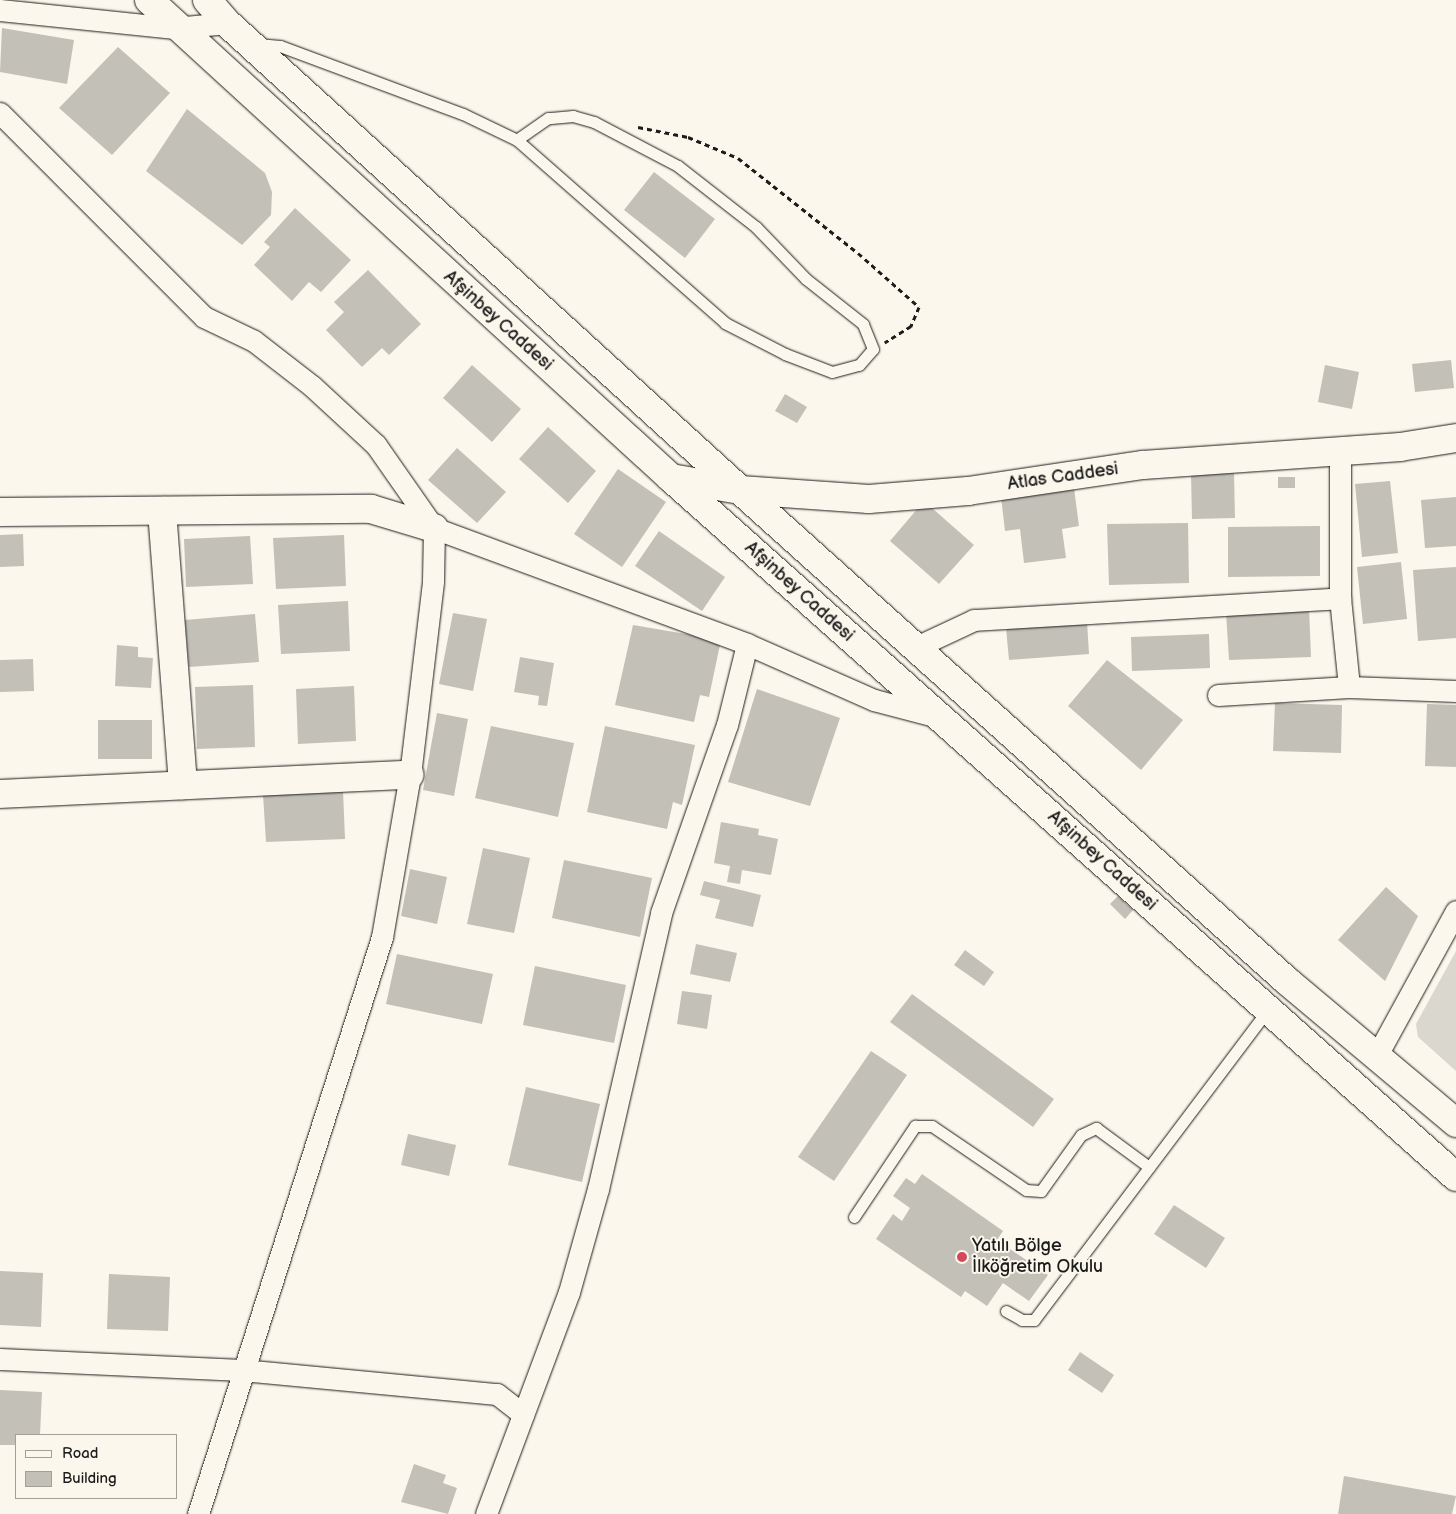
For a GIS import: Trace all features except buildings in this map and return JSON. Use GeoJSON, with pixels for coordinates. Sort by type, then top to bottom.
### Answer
{"type":"FeatureCollection","features":[{"type":"Feature","properties":{"kind":"main road","name":"Afşinbey Caddesi"},"geometry":{"type":"LineString","coordinates":[[148,0],[175,28],[671,478],[1456,1177]]}},
{"type":"Feature","properties":{"kind":"main road","name":"Afşinbey Caddesi"},"geometry":{"type":"LineString","coordinates":[[217,8],[249,43],[740,490],[1287,981],[1456,1123]]}},
{"type":"Feature","properties":{"kind":"main road","name":"Atlas Caddesi"},"geometry":{"type":"LineString","coordinates":[[671,478],[740,490],[869,499],[968,491],[1143,465],[1340,452],[1456,438]]}},
{"type":"Feature","properties":{"kind":"main road"},"geometry":{"type":"LineString","coordinates":[[0,512],[371,509],[434,528]]}},
{"type":"Feature","properties":{"kind":"main road"},"geometry":{"type":"LineString","coordinates":[[162,511],[183,785]]}},
{"type":"Feature","properties":{"kind":"main road"},"geometry":{"type":"LineString","coordinates":[[0,794],[410,775]]}},
{"type":"Feature","properties":{"kind":"street"},"geometry":{"type":"LineString","coordinates":[[0,10],[175,28],[217,8]]}},
{"type":"Feature","properties":{"kind":"street"},"geometry":{"type":"LineString","coordinates":[[0,113],[204,317],[254,341],[312,386],[376,445],[434,528],[747,644],[874,700],[939,717]]}},
{"type":"Feature","properties":{"kind":"street"},"geometry":{"type":"LineString","coordinates":[[1340,452],[1340,598],[1349,687]]}},
{"type":"Feature","properties":{"kind":"street"},"geometry":{"type":"LineString","coordinates":[[198,1514],[242,1370],[382,937],[410,775],[433,581],[434,528]]}},
{"type":"Feature","properties":{"kind":"street"},"geometry":{"type":"LineString","coordinates":[[916,647],[974,620],[1340,598]]}},
{"type":"Feature","properties":{"kind":"street"},"geometry":{"type":"LineString","coordinates":[[486,1514],[569,1292],[598,1189],[662,914],[727,724],[747,644]]}},
{"type":"Feature","properties":{"kind":"street"},"geometry":{"type":"LineString","coordinates":[[1218,695],[1349,687],[1456,691]]}},
{"type":"Feature","properties":{"kind":"street"},"geometry":{"type":"LineString","coordinates":[[1377,1055],[1456,912]]}},
{"type":"Feature","properties":{"kind":"street"},"geometry":{"type":"LineString","coordinates":[[0,1359],[242,1370],[497,1394],[523,1414]]}},
{"type":"Feature","properties":{"kind":"lane"},"geometry":{"type":"LineString","coordinates":[[249,43],[280,46],[463,114],[517,140],[726,323],[785,354],[832,372],[859,365],[873,349],[863,324],[806,279],[756,227],[678,166],[606,128],[573,116],[548,118],[517,140]]}},
{"type":"Feature","properties":{"kind":"lane"},"geometry":{"type":"LineString","coordinates":[[1006,1311],[1022,1320],[1034,1320],[1268,1010]]}},
{"type":"Feature","properties":{"kind":"lane"},"geometry":{"type":"LineString","coordinates":[[854,1217],[915,1126],[932,1126],[1026,1190],[1040,1191],[1081,1136],[1096,1128],[1149,1167]]}},
{"type":"Feature","properties":{"kind":"path"},"geometry":{"type":"LineString","coordinates":[[606,128],[647,127],[688,138],[738,158],[858,253],[919,307],[911,326],[873,349]]}},
{"type":"Feature","properties":{"kind":"shaded area"},"geometry":{"type":"Polygon","coordinates":[[[1456,951],[1456,1071],[1418,1037],[1416,1024],[1456,951]]]}},
{"type":"Feature","properties":{"kind":"place","name":"Yatılı Bölge İlköğretim Okulu"},"geometry":{"type":"Point","coordinates":[962,1257]}}]}
